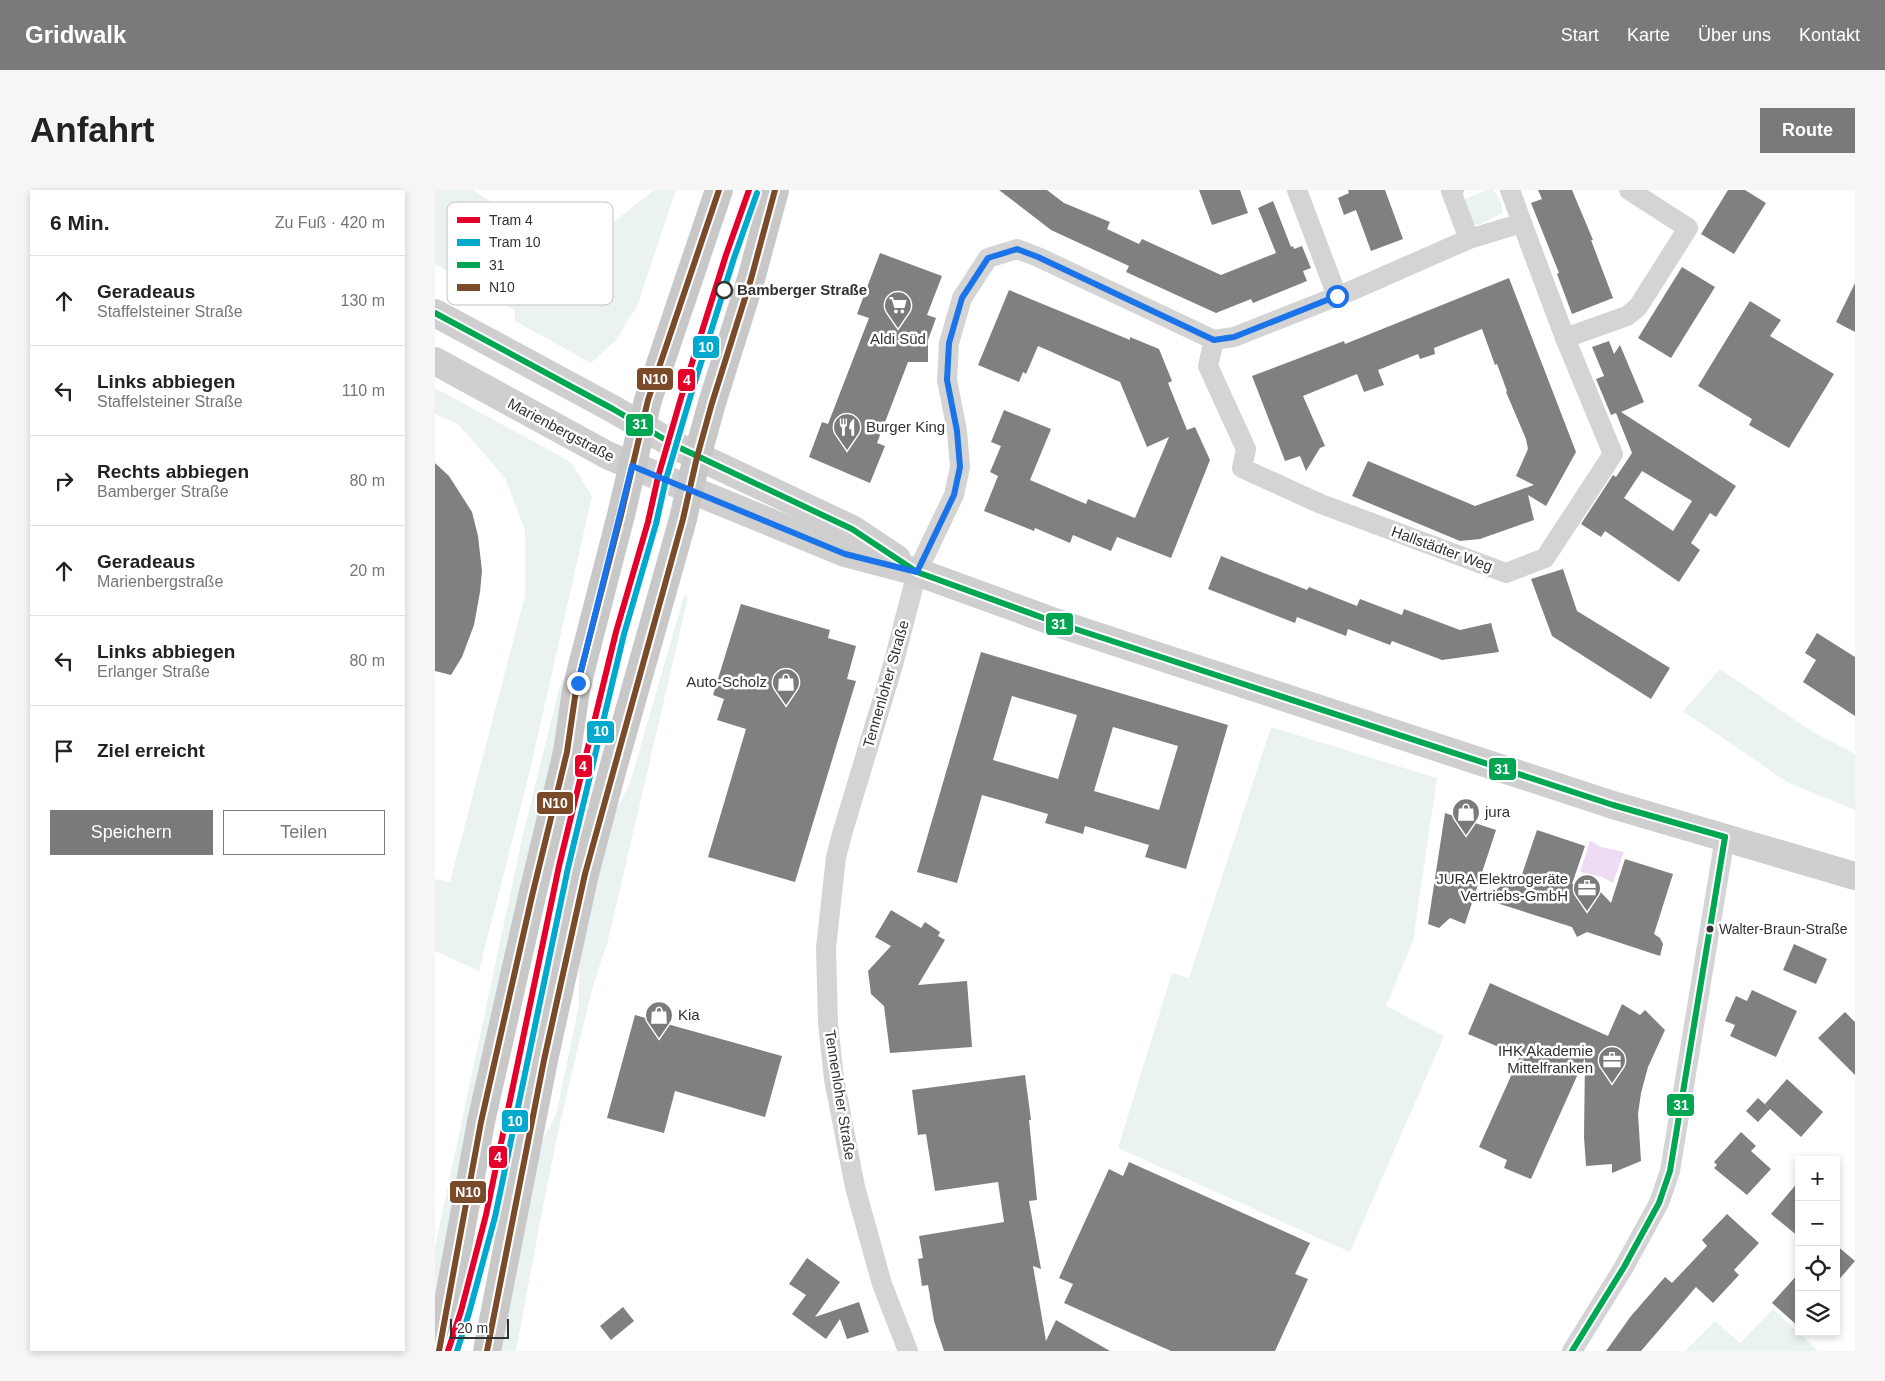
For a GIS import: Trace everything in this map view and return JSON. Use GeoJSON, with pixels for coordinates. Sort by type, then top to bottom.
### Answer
{"type":"FeatureCollection","features":[{"type":"Feature","properties":{"kind":"main road"},"geometry":{"type":"LineString","coordinates":[[439,1351],[481,1122],[567,752],[583,662],[657,369],[719,190]]}},
{"type":"Feature","properties":{"kind":"main road"},"geometry":{"type":"LineString","coordinates":[[487,1351],[544,1060],[585,874],[691,490],[697,457],[751,279],[775,190]]}},
{"type":"Feature","properties":{"kind":"street"},"geometry":{"type":"LineString","coordinates":[[1297,190],[1337,296]]}},
{"type":"Feature","properties":{"kind":"street"},"geometry":{"type":"LineString","coordinates":[[1454,190],[1451,191],[1469,239]]}},
{"type":"Feature","properties":{"kind":"street","name":"Hallstädter Weg"},"geometry":{"type":"LineString","coordinates":[[1214,340],[1208,366],[1246,449],[1242,468],[1321,504],[1506,573],[1545,558],[1613,454],[1565,338],[1510,190]]}},
{"type":"Feature","properties":{"kind":"street"},"geometry":{"type":"LineString","coordinates":[[1565,338],[1627,316],[1638,307],[1688,228],[1629,190]]}},
{"type":"Feature","properties":{"kind":"street"},"geometry":{"type":"LineString","coordinates":[[1214,340],[1234,337],[1337,296],[1469,239],[1523,227]]}},
{"type":"Feature","properties":{"kind":"street","name":"Tennenloher Straße"},"geometry":{"type":"LineString","coordinates":[[908,1351],[882,1284],[855,1188],[834,1079],[828,1023],[826,948],[836,857],[893,665],[917,572],[954,495],[960,467],[957,431],[947,380],[949,343],[962,298],[988,258],[1017,249],[1047,261],[1214,340]]}},
{"type":"Feature","properties":{"kind":"street"},"geometry":{"type":"LineString","coordinates":[[435,313],[697,457],[852,529],[917,572]]}},
{"type":"Feature","properties":{"kind":"street","name":"Marienbergstraße"},"geometry":{"type":"LineString","coordinates":[[435,361],[609,456],[691,490]]}},
{"type":"Feature","properties":{"kind":"street"},"geometry":{"type":"LineString","coordinates":[[691,490],[845,554],[917,572],[1060,624],[1613,805],[1855,876]]}},
{"type":"Feature","properties":{"kind":"street"},"geometry":{"type":"LineString","coordinates":[[1572,1351],[1629,1259],[1659,1202],[1670,1171],[1725,837]]}},
{"type":"Feature","properties":{"kind":"shaded area"},"geometry":{"type":"Polygon","coordinates":[[[435,190],[473,190],[491,202],[447,202],[447,271],[435,264],[435,190]]]}},
{"type":"Feature","properties":{"kind":"shaded area"},"geometry":{"type":"Polygon","coordinates":[[[654,190],[676,190],[637,306],[615,341],[591,363],[515,321],[515,310],[506,305],[613,305],[613,222],[654,190]]]}},
{"type":"Feature","properties":{"kind":"shaded area"},"geometry":{"type":"Polygon","coordinates":[[[1485,190],[1493,190],[1495,192],[1501,204],[1502,213],[1479,225],[1474,225],[1463,203],[1466,199],[1485,190]]]}},
{"type":"Feature","properties":{"kind":"shaded area"},"geometry":{"type":"Polygon","coordinates":[[[435,388],[571,462],[592,496],[530,770],[479,971],[435,951],[435,879],[450,882],[525,596],[525,530],[505,478],[458,424],[435,414],[435,388]]]}},
{"type":"Feature","properties":{"kind":"shaded area"},"geometry":{"type":"Polygon","coordinates":[[[684,596],[688,597],[607,945],[590,998],[568,1089],[544,1201],[516,1351],[499,1351],[540,1145],[556,1115],[579,1005],[579,957],[611,821],[630,783],[684,596]]]}},
{"type":"Feature","properties":{"kind":"shaded area"},"geometry":{"type":"Polygon","coordinates":[[[1720,669],[1811,731],[1855,754],[1855,810],[1787,782],[1683,711],[1720,669]]]}},
{"type":"Feature","properties":{"kind":"shaded area"},"geometry":{"type":"Polygon","coordinates":[[[563,677],[562,705],[564,728],[435,1324],[435,1247],[523,834],[563,677]]]}},
{"type":"Feature","properties":{"kind":"shaded area"},"geometry":{"type":"Polygon","coordinates":[[[1271,727],[1437,778],[1413,941],[1386,1006],[1444,1036],[1350,1252],[1118,1148],[1172,973],[1189,978],[1271,727]]]}},
{"type":"Feature","properties":{"kind":"shaded area"},"geometry":{"type":"Polygon","coordinates":[[[1590,841],[1601,847],[1624,852],[1613,883],[1602,877],[1580,872],[1590,841]]]}},
{"type":"Feature","properties":{"kind":"shaded area"},"geometry":{"type":"Polygon","coordinates":[[[1773,1309],[1795,1330],[1795,1336],[1802,1336],[1818,1351],[1685,1351],[1715,1321],[1740,1343],[1773,1309]]]}},
{"type":"Feature","properties":{"kind":"building"},"geometry":{"type":"Polygon","coordinates":[[[999,190],[1047,190],[1064,203],[1110,222],[1107,229],[1139,244],[1142,239],[1221,275],[1276,253],[1258,208],[1273,201],[1291,247],[1293,246],[1294,249],[1302,246],[1311,268],[1303,271],[1307,281],[1253,303],[1251,299],[1216,313],[1126,272],[1129,266],[1051,230],[999,190]]]}},
{"type":"Feature","properties":{"kind":"building"},"geometry":{"type":"Polygon","coordinates":[[[1199,190],[1240,190],[1248,213],[1212,225],[1199,190]]]}},
{"type":"Feature","properties":{"kind":"building"},"geometry":{"type":"Polygon","coordinates":[[[1348,190],[1385,190],[1403,239],[1371,251],[1356,210],[1344,215],[1338,198],[1349,193],[1348,190]]]}},
{"type":"Feature","properties":{"kind":"building"},"geometry":{"type":"Polygon","coordinates":[[[1538,190],[1572,190],[1593,240],[1591,240],[1613,298],[1572,314],[1557,274],[1559,273],[1531,203],[1542,199],[1538,190]]]}},
{"type":"Feature","properties":{"kind":"building"},"geometry":{"type":"Polygon","coordinates":[[[1728,190],[1745,190],[1766,203],[1734,254],[1701,234],[1728,190]]]}},
{"type":"Feature","properties":{"kind":"building","name":"Aldi Süd"},"geometry":{"type":"Polygon","coordinates":[[[880,253],[942,276],[927,315],[936,318],[928,340],[928,362],[908,362],[877,443],[885,446],[870,483],[809,457],[822,422],[828,424],[869,318],[857,314],[880,253]]]}},
{"type":"Feature","properties":{"kind":"building"},"geometry":{"type":"Polygon","coordinates":[[[1682,267],[1715,287],[1671,358],[1638,338],[1682,267]]]}},
{"type":"Feature","properties":{"kind":"building"},"geometry":{"type":"Polygon","coordinates":[[[1509,278],[1576,452],[1546,506],[1528,495],[1534,520],[1480,539],[1460,541],[1352,496],[1368,461],[1475,506],[1534,485],[1516,476],[1528,449],[1526,439],[1482,329],[1434,348],[1435,354],[1420,359],[1418,354],[1378,370],[1384,385],[1364,392],[1357,374],[1303,396],[1325,446],[1320,448],[1306,471],[1300,456],[1285,461],[1252,376],[1344,341],[1345,344],[1509,278]]]}},
{"type":"Feature","properties":{"kind":"building"},"geometry":{"type":"Polygon","coordinates":[[[1855,283],[1855,332],[1836,322],[1855,283]]]}},
{"type":"Feature","properties":{"kind":"building"},"geometry":{"type":"Polygon","coordinates":[[[1009,290],[1130,340],[1130,337],[1159,349],[1172,381],[1168,383],[1187,430],[1195,427],[1210,460],[1171,558],[1117,537],[1111,551],[1073,535],[1070,543],[1035,528],[1034,531],[984,511],[998,476],[990,472],[1001,446],[991,442],[1004,410],[1051,429],[1030,480],[1086,504],[1088,499],[1135,518],[1169,437],[1147,447],[1120,382],[1038,346],[1026,374],[1023,372],[1019,382],[978,365],[1009,290]]]}},
{"type":"Feature","properties":{"kind":"building"},"geometry":{"type":"Polygon","coordinates":[[[1750,301],[1781,320],[1770,336],[1834,374],[1789,448],[1749,425],[1752,419],[1698,386],[1750,301]]]}},
{"type":"Feature","properties":{"kind":"building"},"geometry":{"type":"Polygon","coordinates":[[[1609,341],[1614,354],[1620,345],[1644,402],[1621,412],[1736,486],[1716,517],[1710,513],[1691,543],[1700,550],[1679,582],[1605,531],[1601,537],[1581,524],[1613,475],[1616,477],[1632,453],[1616,413],[1611,415],[1596,379],[1604,376],[1592,347],[1609,341]],[[1642,471],[1624,498],[1673,531],[1692,501],[1642,471]]]}},
{"type":"Feature","properties":{"kind":"building"},"geometry":{"type":"Polygon","coordinates":[[[435,463],[449,476],[472,512],[478,536],[482,571],[474,625],[462,657],[451,675],[435,671],[435,463]]]}},
{"type":"Feature","properties":{"kind":"building"},"geometry":{"type":"Polygon","coordinates":[[[1221,556],[1307,590],[1309,587],[1357,606],[1360,599],[1402,615],[1404,609],[1460,630],[1491,623],[1499,652],[1442,660],[1392,641],[1390,645],[1348,629],[1346,636],[1297,617],[1295,623],[1208,589],[1221,556]]]}},
{"type":"Feature","properties":{"kind":"building"},"geometry":{"type":"Polygon","coordinates":[[[1563,569],[1577,611],[1670,668],[1651,699],[1552,636],[1531,579],[1563,569]]]}},
{"type":"Feature","properties":{"kind":"building"},"geometry":{"type":"Polygon","coordinates":[[[741,604],[830,630],[828,638],[856,646],[847,679],[856,681],[795,882],[708,857],[746,729],[717,720],[724,699],[713,695],[741,604]]]}},
{"type":"Feature","properties":{"kind":"building"},"geometry":{"type":"Polygon","coordinates":[[[1817,633],[1855,657],[1855,716],[1803,682],[1816,660],[1805,653],[1817,633]]]}},
{"type":"Feature","properties":{"kind":"building"},"geometry":{"type":"Polygon","coordinates":[[[981,652],[1228,725],[1186,869],[1145,857],[1149,845],[1085,826],[1083,834],[1045,823],[1048,814],[982,795],[957,883],[917,872],[981,652]],[[1012,696],[993,760],[1058,779],[1077,715],[1012,696]],[[1113,727],[1094,791],[1159,810],[1178,746],[1113,727]]]}},
{"type":"Feature","properties":{"kind":"building"},"geometry":{"type":"Polygon","coordinates":[[[1445,813],[1496,830],[1465,924],[1450,918],[1439,928],[1428,924],[1445,813]]]}},
{"type":"Feature","properties":{"kind":"building"},"geometry":{"type":"Polygon","coordinates":[[[1537,830],[1585,846],[1572,884],[1594,885],[1611,903],[1625,859],[1673,874],[1654,934],[1660,938],[1663,944],[1660,956],[1587,932],[1577,937],[1572,927],[1484,899],[1505,883],[1518,886],[1537,830]]]}},
{"type":"Feature","properties":{"kind":"building"},"geometry":{"type":"Polygon","coordinates":[[[891,910],[921,928],[925,922],[940,932],[938,936],[945,940],[918,985],[967,981],[972,1047],[890,1053],[884,1006],[871,994],[868,971],[891,946],[875,937],[891,910]]]}},
{"type":"Feature","properties":{"kind":"building"},"geometry":{"type":"Polygon","coordinates":[[[1794,944],[1827,959],[1816,984],[1783,970],[1794,944]]]}},
{"type":"Feature","properties":{"kind":"building"},"geometry":{"type":"Polygon","coordinates":[[[1490,983],[1608,1036],[1622,1004],[1640,1015],[1645,1010],[1665,1030],[1648,1067],[1641,1093],[1638,1114],[1641,1161],[1612,1173],[1612,1164],[1586,1166],[1584,1137],[1585,1058],[1531,1179],[1504,1168],[1507,1160],[1479,1147],[1520,1056],[1468,1034],[1490,983]]]}},
{"type":"Feature","properties":{"kind":"building"},"geometry":{"type":"Polygon","coordinates":[[[1752,990],[1797,1011],[1776,1057],[1730,1036],[1735,1025],[1725,1021],[1736,996],[1747,1001],[1752,990]]]}},
{"type":"Feature","properties":{"kind":"building"},"geometry":{"type":"Polygon","coordinates":[[[1845,1012],[1855,1022],[1855,1075],[1818,1038],[1845,1012]]]}},
{"type":"Feature","properties":{"kind":"building"},"geometry":{"type":"Polygon","coordinates":[[[635,1015],[782,1056],[765,1117],[675,1091],[664,1133],[607,1118],[635,1015]]]}},
{"type":"Feature","properties":{"kind":"building"},"geometry":{"type":"Polygon","coordinates":[[[1025,1075],[1031,1120],[1029,1120],[1037,1200],[1029,1201],[1041,1269],[1033,1266],[1046,1341],[1056,1320],[1110,1351],[944,1351],[934,1321],[928,1285],[922,1286],[918,1259],[923,1258],[919,1236],[1004,1222],[998,1182],[935,1191],[926,1134],[918,1135],[912,1090],[1025,1075]]]}},
{"type":"Feature","properties":{"kind":"building"},"geometry":{"type":"Polygon","coordinates":[[[1787,1079],[1823,1112],[1801,1137],[1770,1109],[1758,1122],[1746,1111],[1758,1098],[1768,1107],[1765,1104],[1787,1079]]]}},
{"type":"Feature","properties":{"kind":"building"},"geometry":{"type":"Polygon","coordinates":[[[1741,1132],[1756,1146],[1751,1151],[1771,1169],[1747,1195],[1714,1168],[1717,1165],[1714,1162],[1741,1132]]]}},
{"type":"Feature","properties":{"kind":"building"},"geometry":{"type":"Polygon","coordinates":[[[1129,1162],[1310,1243],[1295,1274],[1308,1279],[1275,1351],[1171,1351],[1064,1303],[1073,1284],[1059,1278],[1109,1169],[1123,1176],[1129,1162]]]}},
{"type":"Feature","properties":{"kind":"building"},"geometry":{"type":"Polygon","coordinates":[[[1795,1186],[1795,1234],[1771,1214],[1795,1186]]]}},
{"type":"Feature","properties":{"kind":"building"},"geometry":{"type":"Polygon","coordinates":[[[1727,1214],[1759,1243],[1734,1270],[1739,1275],[1713,1303],[1696,1287],[1641,1351],[1606,1351],[1631,1316],[1665,1277],[1672,1283],[1707,1246],[1702,1240],[1727,1214]]]}},
{"type":"Feature","properties":{"kind":"building"},"geometry":{"type":"Polygon","coordinates":[[[1840,1248],[1855,1261],[1840,1278],[1840,1248]]]}},
{"type":"Feature","properties":{"kind":"building"},"geometry":{"type":"Polygon","coordinates":[[[807,1258],[840,1282],[815,1317],[859,1302],[869,1332],[847,1339],[840,1319],[826,1339],[792,1314],[806,1295],[789,1284],[807,1258]]]}},
{"type":"Feature","properties":{"kind":"building"},"geometry":{"type":"Polygon","coordinates":[[[1795,1277],[1795,1323],[1772,1303],[1795,1277]]]}},
{"type":"Feature","properties":{"kind":"building"},"geometry":{"type":"Polygon","coordinates":[[[623,1307],[634,1321],[611,1340],[600,1326],[623,1307]]]}},
{"type":"Feature","properties":{"kind":"tram line","name":"4"},"geometry":{"type":"LineString","coordinates":[[448,1351],[461,1311],[486,1215],[559,866],[616,632],[681,398],[726,255],[749,190]]}},
{"type":"Feature","properties":{"kind":"tram line","name":"10"},"geometry":{"type":"LineString","coordinates":[[457,1351],[495,1217],[568,868],[624,634],[689,401],[734,258],[757,193]]}},
{"type":"Feature","properties":{"kind":"transit line","name":"N10"},"geometry":{"type":"LineString","coordinates":[[439,1351],[481,1122],[567,752],[576,690],[621,515],[648,400],[719,190]]}},
{"type":"Feature","properties":{"kind":"transit line","name":"N10"},"geometry":{"type":"LineString","coordinates":[[487,1351],[544,1060],[585,874],[683,519],[697,457],[751,279],[775,190]]}},
{"type":"Feature","properties":{"kind":"transit line","name":"31"},"geometry":{"type":"LineString","coordinates":[[435,313],[613,409],[676,446],[852,529],[917,572],[1060,624],[1613,805],[1725,837]]}},
{"type":"Feature","properties":{"kind":"transit line","name":"31"},"geometry":{"type":"LineString","coordinates":[[1572,1351],[1624,1267],[1659,1203],[1670,1171],[1725,837]]}},
{"type":"Feature","properties":{"kind":"place","name":"Bamberger Straße"},"geometry":{"type":"Point","coordinates":[724,290]}},
{"type":"Feature","properties":{"kind":"place","name":"Aldi Süd"},"geometry":{"type":"Point","coordinates":[898,329]}},
{"type":"Feature","properties":{"kind":"place","name":"Burger King"},"geometry":{"type":"Point","coordinates":[847,451]}},
{"type":"Feature","properties":{"kind":"place","name":"Auto-Scholz"},"geometry":{"type":"Point","coordinates":[786,706]}},
{"type":"Feature","properties":{"kind":"place","name":"jura"},"geometry":{"type":"Point","coordinates":[1466,836]}},
{"type":"Feature","properties":{"kind":"place","name":"JURA Elektrogeräte Vertriebs-GmbH"},"geometry":{"type":"Point","coordinates":[1587,912]}},
{"type":"Feature","properties":{"kind":"place","name":"Walter-Braun-Straße"},"geometry":{"type":"Point","coordinates":[1710,929]}},
{"type":"Feature","properties":{"kind":"place","name":"Kia"},"geometry":{"type":"Point","coordinates":[659,1039]}},
{"type":"Feature","properties":{"kind":"place","name":"IHK Akademie Mittelfranken"},"geometry":{"type":"Point","coordinates":[1612,1084]}},
{"type":"Feature","properties":{"kind":"route"},"geometry":{"type":"LineString","coordinates":[[578,683],[632,466],[845,554],[917,572],[954,495],[960,467],[957,431],[947,380],[949,343],[962,298],[988,258],[1017,249],[1038,257],[1214,340],[1234,337],[1337,296]]}}]}
